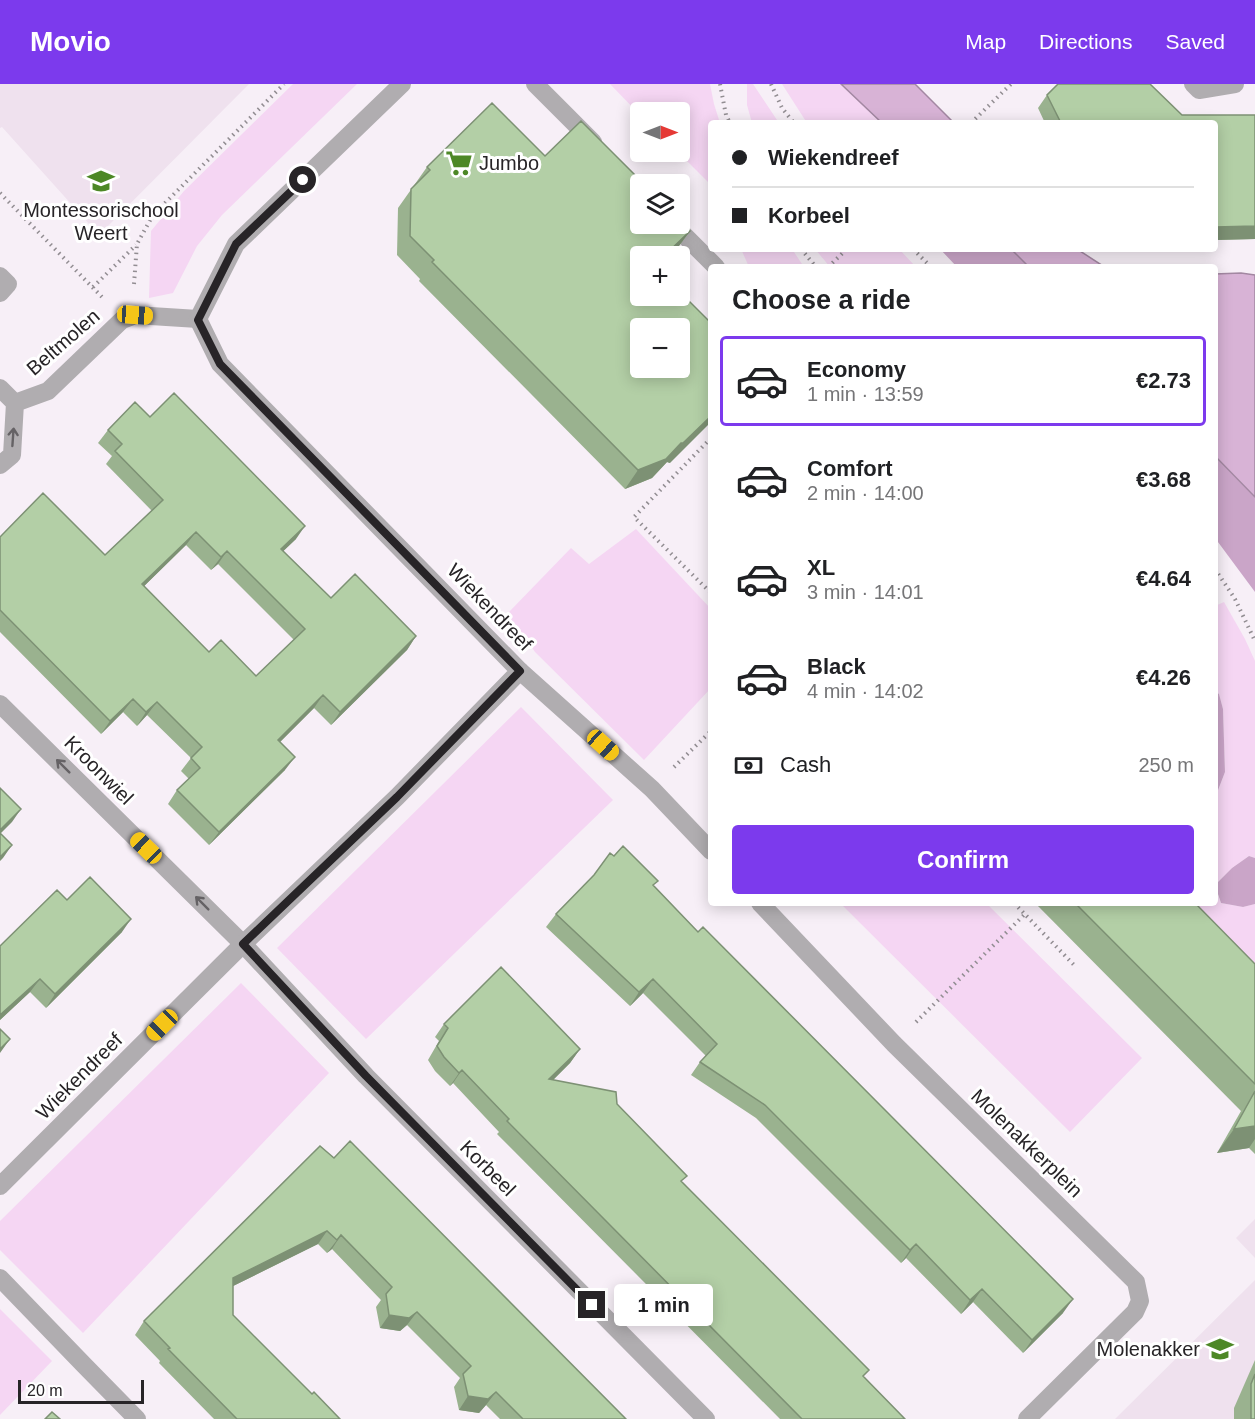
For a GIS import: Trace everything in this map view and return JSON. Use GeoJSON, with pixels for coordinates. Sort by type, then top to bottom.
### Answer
{"type":"FeatureCollection","features":[{"type":"Feature","properties":{"kind":"street"},"geometry":{"type":"LineString","coordinates":[[129,318],[198,320],[236,244],[402,84]]}},
{"type":"Feature","properties":{"kind":"street"},"geometry":{"type":"LineString","coordinates":[[535,84],[608,158]]}},
{"type":"Feature","properties":{"kind":"street"},"geometry":{"type":"LineString","coordinates":[[1193,84],[1199,90],[1235,84]]}},
{"type":"Feature","properties":{"kind":"street"},"geometry":{"type":"LineString","coordinates":[[683,234],[713,264]]}},
{"type":"Feature","properties":{"kind":"street"},"geometry":{"type":"LineString","coordinates":[[0,276],[8,284],[0,292]]}},
{"type":"Feature","properties":{"kind":"street","name":"Beltmolen"},"geometry":{"type":"LineString","coordinates":[[15,403],[48,391],[129,318]]}},
{"type":"Feature","properties":{"kind":"street","name":"Wiekendreef"},"geometry":{"type":"LineString","coordinates":[[0,1186],[243,944],[397,797],[520,671],[220,364],[198,320]]}},
{"type":"Feature","properties":{"kind":"street"},"geometry":{"type":"LineString","coordinates":[[0,388],[15,403],[12,455],[0,465]]}},
{"type":"Feature","properties":{"kind":"street"},"geometry":{"type":"LineString","coordinates":[[520,671],[652,789],[708,848]]}},
{"type":"Feature","properties":{"kind":"street","name":"Kroonwiel"},"geometry":{"type":"LineString","coordinates":[[0,704],[243,944]]}},
{"type":"Feature","properties":{"kind":"street","name":"Molenakkerplein"},"geometry":{"type":"LineString","coordinates":[[763,906],[894,1044],[1136,1282],[1140,1301],[1135,1312],[1027,1419]]}},
{"type":"Feature","properties":{"kind":"street","name":"Korbeel"},"geometry":{"type":"LineString","coordinates":[[243,944],[366,1076],[706,1419]]}},
{"type":"Feature","properties":{"kind":"street"},"geometry":{"type":"LineString","coordinates":[[0,1278],[137,1419]]}},
{"type":"Feature","properties":{"kind":"path"},"geometry":{"type":"LineString","coordinates":[[93,287],[137,244],[153,215],[284,84]]}},
{"type":"Feature","properties":{"kind":"path"},"geometry":{"type":"LineString","coordinates":[[720,84],[728,120]]}},
{"type":"Feature","properties":{"kind":"path"},"geometry":{"type":"LineString","coordinates":[[771,84],[782,108],[792,120]]}},
{"type":"Feature","properties":{"kind":"path"},"geometry":{"type":"LineString","coordinates":[[974,120],[1011,84]]}},
{"type":"Feature","properties":{"kind":"path"},"geometry":{"type":"LineString","coordinates":[[0,193],[93,287],[129,318]]}},
{"type":"Feature","properties":{"kind":"path"},"geometry":{"type":"LineString","coordinates":[[129,318],[137,244]]}},
{"type":"Feature","properties":{"kind":"path"},"geometry":{"type":"LineString","coordinates":[[804,252],[814,264]]}},
{"type":"Feature","properties":{"kind":"path"},"geometry":{"type":"LineString","coordinates":[[831,264],[844,252]]}},
{"type":"Feature","properties":{"kind":"path"},"geometry":{"type":"LineString","coordinates":[[917,252],[928,264]]}},
{"type":"Feature","properties":{"kind":"path"},"geometry":{"type":"LineString","coordinates":[[708,441],[633,517],[708,589]]}},
{"type":"Feature","properties":{"kind":"path"},"geometry":{"type":"LineString","coordinates":[[1218,574],[1235,599],[1255,641]]}},
{"type":"Feature","properties":{"kind":"path"},"geometry":{"type":"LineString","coordinates":[[652,789],[708,733]]}},
{"type":"Feature","properties":{"kind":"path"},"geometry":{"type":"LineString","coordinates":[[1017,906],[1075,966]]}},
{"type":"Feature","properties":{"kind":"path"},"geometry":{"type":"LineString","coordinates":[[894,1044],[1025,914]]}},
{"type":"Feature","properties":{"kind":"shaded area","name":"Montessorischool Weert"},"geometry":{"type":"Polygon","coordinates":[[[0,84],[249,84],[99,235],[2,127],[0,128],[0,84]]]}},
{"type":"Feature","properties":{"kind":"shaded area"},"geometry":{"type":"Polygon","coordinates":[[[293,84],[357,84],[222,215],[197,246],[173,293],[149,298],[151,231],[184,191],[293,84]]]}},
{"type":"Feature","properties":{"kind":"shaded area"},"geometry":{"type":"Polygon","coordinates":[[[610,84],[710,84],[719,120],[708,120],[708,182],[688,162],[690,162],[690,102],[630,102],[630,105],[610,84]]]}},
{"type":"Feature","properties":{"kind":"shaded area"},"geometry":{"type":"Polygon","coordinates":[[[747,84],[753,84],[777,120],[751,120],[747,105],[747,84]]]}},
{"type":"Feature","properties":{"kind":"shaded area"},"geometry":{"type":"Polygon","coordinates":[[[782,84],[841,84],[879,120],[805,120],[782,84]]]}},
{"type":"Feature","properties":{"kind":"shaded area"},"geometry":{"type":"Polygon","coordinates":[[[841,84],[915,84],[951,120],[879,120],[841,84]]]}},
{"type":"Feature","properties":{"kind":"shaded area"},"geometry":{"type":"Polygon","coordinates":[[[742,252],[794,252],[802,264],[748,264],[742,252]]]}},
{"type":"Feature","properties":{"kind":"shaded area"},"geometry":{"type":"Polygon","coordinates":[[[818,252],[902,252],[913,264],[828,264],[818,252]]]}},
{"type":"Feature","properties":{"kind":"shaded area"},"geometry":{"type":"Polygon","coordinates":[[[943,252],[1014,252],[1026,264],[954,264],[943,252]]]}},
{"type":"Feature","properties":{"kind":"shaded area"},"geometry":{"type":"Polygon","coordinates":[[[1014,252],[1082,252],[1100,264],[1026,264],[1014,252]]]}},
{"type":"Feature","properties":{"kind":"shaded area"},"geometry":{"type":"Polygon","coordinates":[[[1218,274],[1255,275],[1255,497],[1218,459],[1218,274]]]}},
{"type":"Feature","properties":{"kind":"shaded area"},"geometry":{"type":"Polygon","coordinates":[[[1218,459],[1255,497],[1255,592],[1218,542],[1218,459]]]}},
{"type":"Feature","properties":{"kind":"shaded area"},"geometry":{"type":"Polygon","coordinates":[[[636,529],[708,606],[708,691],[644,760],[535,652],[518,627],[506,615],[571,548],[589,564],[636,529]]]}},
{"type":"Feature","properties":{"kind":"shaded area"},"geometry":{"type":"Polygon","coordinates":[[[1224,602],[1255,661],[1255,858],[1249,856],[1218,882],[1218,790],[1225,772],[1223,709],[1218,693],[1218,605],[1224,602]]]}},
{"type":"Feature","properties":{"kind":"shaded area"},"geometry":{"type":"Polygon","coordinates":[[[1218,693],[1223,709],[1225,772],[1218,790],[1218,693]]]}},
{"type":"Feature","properties":{"kind":"shaded area"},"geometry":{"type":"Polygon","coordinates":[[[521,707],[613,800],[366,1039],[277,948],[521,707]]]}},
{"type":"Feature","properties":{"kind":"shaded area"},"geometry":{"type":"Polygon","coordinates":[[[1249,856],[1255,858],[1255,904],[1243,907],[1221,903],[1218,882],[1249,856]]]}},
{"type":"Feature","properties":{"kind":"shaded area"},"geometry":{"type":"Polygon","coordinates":[[[1218,896],[1221,903],[1243,907],[1255,904],[1255,972],[1185,906],[1218,906],[1218,896]]]}},
{"type":"Feature","properties":{"kind":"shaded area"},"geometry":{"type":"Polygon","coordinates":[[[843,906],[989,906],[1142,1058],[1070,1132],[843,906]]]}},
{"type":"Feature","properties":{"kind":"shaded area"},"geometry":{"type":"Polygon","coordinates":[[[241,983],[329,1073],[83,1333],[0,1250],[0,1221],[241,983]]]}},
{"type":"Feature","properties":{"kind":"shaded area"},"geometry":{"type":"Polygon","coordinates":[[[1255,1219],[1255,1258],[1236,1238],[1255,1219]]]}},
{"type":"Feature","properties":{"kind":"shaded area","name":"Molenakker"},"geometry":{"type":"Polygon","coordinates":[[[1255,1280],[1255,1419],[1115,1419],[1255,1280]]]}},
{"type":"Feature","properties":{"kind":"shaded area"},"geometry":{"type":"Polygon","coordinates":[[[0,1309],[52,1361],[0,1415],[0,1309]]]}},
{"type":"Feature","properties":{"kind":"building"},"geometry":{"type":"Polygon","coordinates":[[[1058,84],[1150,84],[1182,115],[1255,115],[1255,226],[1218,227],[1218,120],[1060,120],[1047,95],[1058,84]]]}},
{"type":"Feature","properties":{"kind":"building"},"geometry":{"type":"Polygon","coordinates":[[[492,103],[545,156],[581,121],[634,174],[630,174],[630,234],[687,234],[674,246],[630,246],[630,306],[690,306],[690,302],[708,320],[708,419],[666,459],[638,470],[432,262],[434,260],[410,236],[411,189],[430,170],[427,167],[492,103]]]}},
{"type":"Feature","properties":{"kind":"building"},"geometry":{"type":"Polygon","coordinates":[[[174,393],[305,526],[281,549],[331,598],[355,574],[416,636],[340,712],[323,695],[278,740],[295,757],[219,832],[177,790],[200,768],[191,758],[202,747],[157,702],[146,712],[133,699],[110,721],[0,610],[0,537],[43,493],[105,555],[163,500],[115,451],[122,444],[108,430],[135,402],[150,417],[174,393]],[[196,532],[142,584],[209,652],[221,640],[256,676],[305,629],[227,551],[221,557],[196,532]]]}},
{"type":"Feature","properties":{"kind":"building"},"geometry":{"type":"Polygon","coordinates":[[[0,788],[21,809],[0,830],[0,788]]]}},
{"type":"Feature","properties":{"kind":"building"},"geometry":{"type":"Polygon","coordinates":[[[0,833],[12,845],[0,857],[0,833]]]}},
{"type":"Feature","properties":{"kind":"building"},"geometry":{"type":"Polygon","coordinates":[[[623,846],[658,881],[653,885],[698,932],[703,927],[1073,1299],[1032,1340],[982,1289],[970,1300],[916,1244],[910,1250],[765,1105],[700,1062],[717,1044],[653,979],[639,992],[556,914],[594,875],[610,853],[614,856],[623,846]]]}},
{"type":"Feature","properties":{"kind":"building"},"geometry":{"type":"Polygon","coordinates":[[[90,877],[131,919],[55,994],[40,979],[0,1015],[0,946],[57,890],[67,900],[90,877]]]}},
{"type":"Feature","properties":{"kind":"building"},"geometry":{"type":"Polygon","coordinates":[[[1078,906],[1198,906],[1255,964],[1255,1084],[1078,906]]]}},
{"type":"Feature","properties":{"kind":"building"},"geometry":{"type":"Polygon","coordinates":[[[501,967],[580,1049],[549,1079],[616,1092],[617,1104],[687,1176],[681,1181],[869,1370],[863,1376],[905,1419],[802,1419],[507,1121],[509,1119],[462,1070],[459,1073],[444,1057],[437,1046],[448,1028],[444,1024],[501,967]]]}},
{"type":"Feature","properties":{"kind":"building"},"geometry":{"type":"Polygon","coordinates":[[[0,1029],[10,1039],[0,1049],[0,1029]]]}},
{"type":"Feature","properties":{"kind":"building"},"geometry":{"type":"Polygon","coordinates":[[[1255,1091],[1255,1126],[1234,1129],[1255,1091]]]}},
{"type":"Feature","properties":{"kind":"building"},"geometry":{"type":"Polygon","coordinates":[[[350,1141],[626,1419],[523,1419],[496,1392],[488,1399],[468,1396],[463,1374],[471,1366],[417,1312],[409,1318],[389,1315],[386,1294],[392,1287],[341,1235],[337,1240],[327,1231],[233,1278],[233,1315],[340,1419],[237,1419],[168,1349],[170,1348],[144,1321],[320,1146],[334,1158],[350,1141]]]}},
{"type":"Feature","properties":{"kind":"building"},"geometry":{"type":"Polygon","coordinates":[[[1255,1374],[1255,1419],[1251,1419],[1251,1384],[1255,1374]]]}},
{"type":"Feature","properties":{"kind":"building"},"geometry":{"type":"Polygon","coordinates":[[[52,1412],[60,1419],[45,1419],[52,1412]]]}},
{"type":"Feature","properties":{"kind":"place","name":"Jumbo"},"geometry":{"type":"Point","coordinates":[459,163]}},
{"type":"Feature","properties":{"kind":"place","name":"Montessorischool Weert"},"geometry":{"type":"Point","coordinates":[101,181]}},
{"type":"Feature","properties":{"kind":"place","name":"Molenakker"},"geometry":{"type":"Point","coordinates":[1220,1349]}},
{"type":"Feature","properties":{"kind":"route"},"geometry":{"type":"LineString","coordinates":[[303,180],[236,244],[198,320],[220,364],[520,671],[397,797],[243,944],[366,1076],[592,1305]]}}]}
